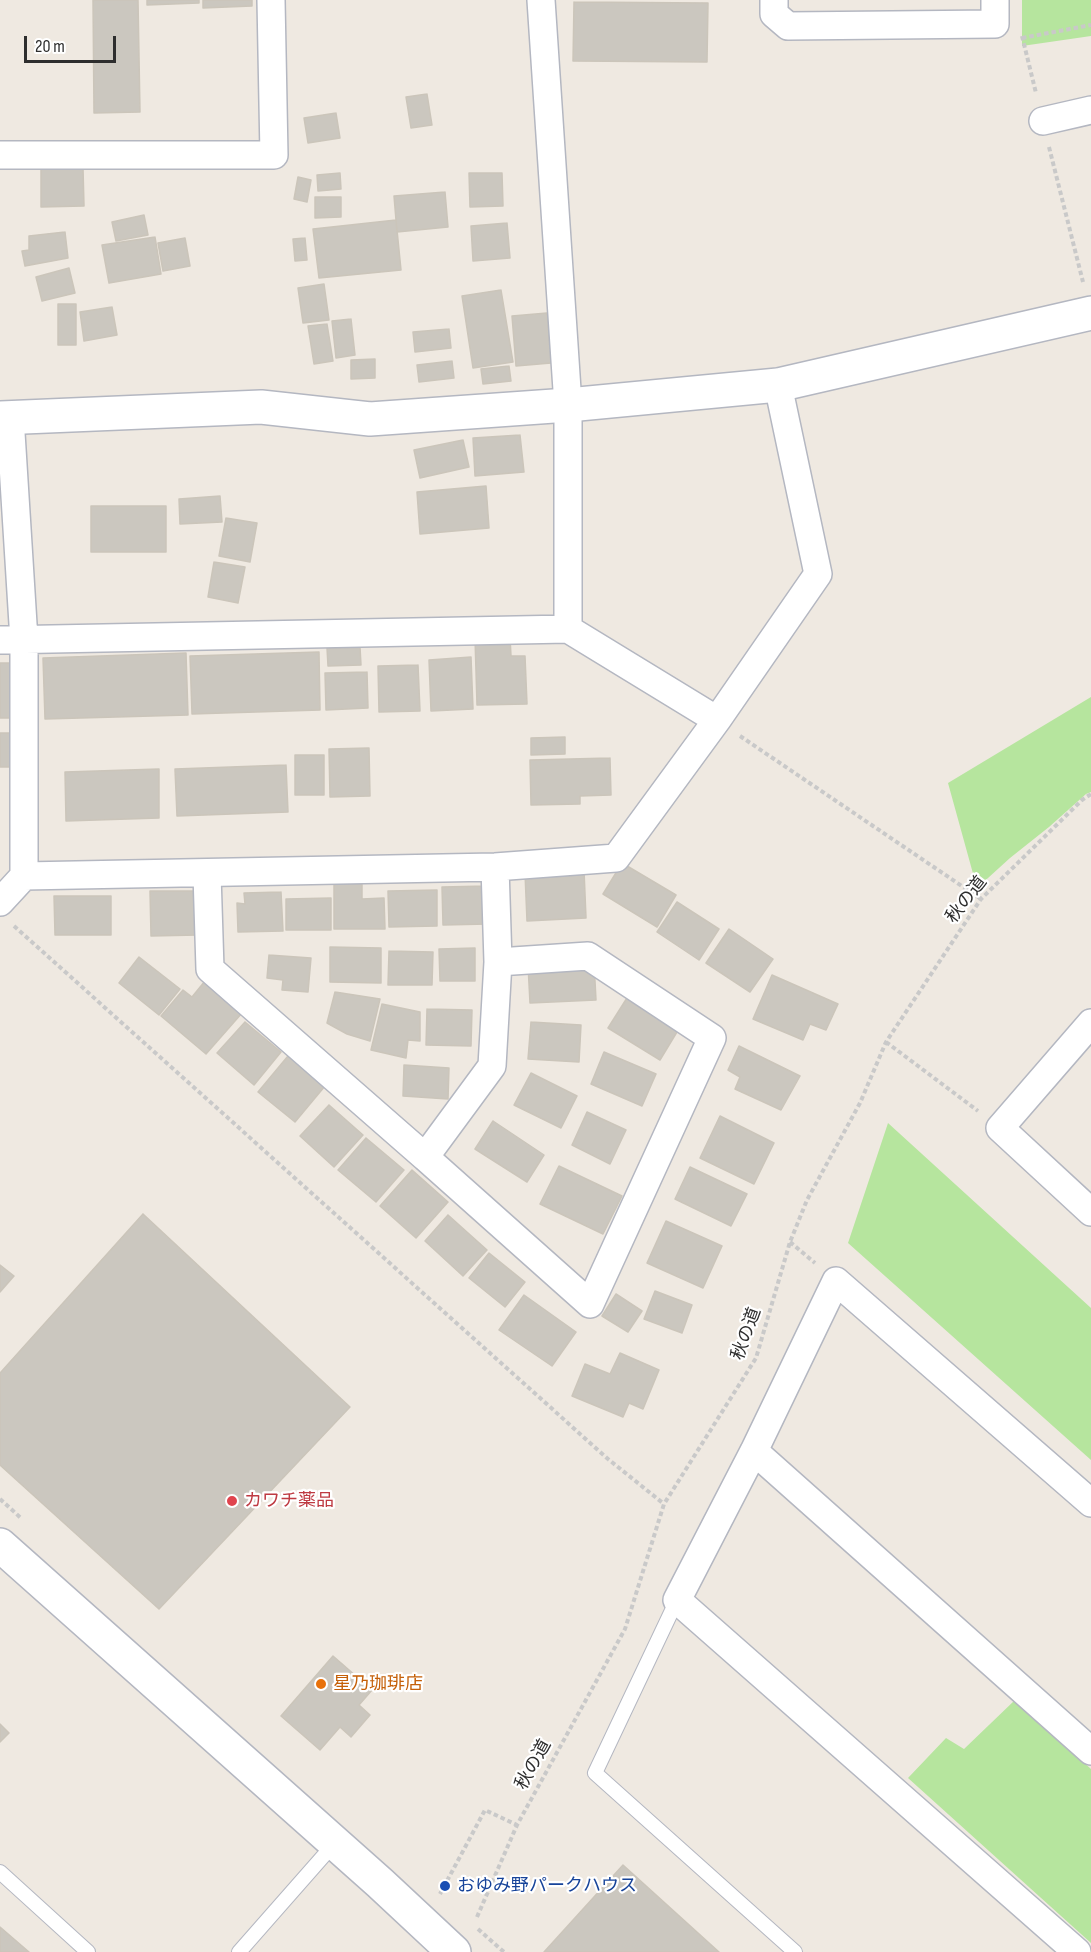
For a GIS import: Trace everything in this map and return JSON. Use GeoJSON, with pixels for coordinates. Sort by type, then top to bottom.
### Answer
{"type":"FeatureCollection","features":[{"type":"Feature","properties":{"kind":"street"},"geometry":{"type":"LineString","coordinates":[[0,155],[274,155],[271,0]]}},
{"type":"Feature","properties":{"kind":"street"},"geometry":{"type":"LineString","coordinates":[[541,0],[568,405],[568,629]]}},
{"type":"Feature","properties":{"kind":"street"},"geometry":{"type":"LineString","coordinates":[[774,0],[774,14],[788,26],[995,12]]}},
{"type":"Feature","properties":{"kind":"street"},"geometry":{"type":"LineString","coordinates":[[1043,121],[1091,110]]}},
{"type":"Feature","properties":{"kind":"street"},"geometry":{"type":"LineString","coordinates":[[4,912],[24,876],[12,640],[5,417],[261,407],[370,419],[568,405],[778,385],[1091,313]]}},
{"type":"Feature","properties":{"kind":"street"},"geometry":{"type":"LineString","coordinates":[[24,876],[495,867],[616,858],[717,720],[818,574],[778,385]]}},
{"type":"Feature","properties":{"kind":"street"},"geometry":{"type":"LineString","coordinates":[[12,640],[568,629],[717,720]]}},
{"type":"Feature","properties":{"kind":"street"},"geometry":{"type":"LineString","coordinates":[[425,1157],[492,1066],[498,962],[495,867]]}},
{"type":"Feature","properties":{"kind":"street"},"geometry":{"type":"LineString","coordinates":[[207,874],[210,969],[590,1304],[712,1038],[588,956],[498,962]]}},
{"type":"Feature","properties":{"kind":"street"},"geometry":{"type":"LineString","coordinates":[[1091,1023],[1000,1128],[1091,1212]]}},
{"type":"Feature","properties":{"kind":"street"},"geometry":{"type":"LineString","coordinates":[[1077,1952],[677,1600],[754,1451],[836,1281],[1091,1503]]}},
{"type":"Feature","properties":{"kind":"street"},"geometry":{"type":"LineString","coordinates":[[754,1451],[1091,1751]]}},
{"type":"Feature","properties":{"kind":"street"},"geometry":{"type":"LineString","coordinates":[[0,1545],[380,1883],[454,1952]]}},
{"type":"Feature","properties":{"kind":"lane"},"geometry":{"type":"LineString","coordinates":[[677,1600],[595,1773],[795,1952]]}},
{"type":"Feature","properties":{"kind":"lane"},"geometry":{"type":"LineString","coordinates":[[239,1952],[334,1844]]}},
{"type":"Feature","properties":{"kind":"lane"},"geometry":{"type":"LineString","coordinates":[[0,1872],[88,1952]]}},
{"type":"Feature","properties":{"kind":"path"},"geometry":{"type":"LineString","coordinates":[[995,12],[1018,24],[1091,313]]}},
{"type":"Feature","properties":{"kind":"path"},"geometry":{"type":"LineString","coordinates":[[1022,38],[1091,25]]}},
{"type":"Feature","properties":{"kind":"path"},"geometry":{"type":"LineString","coordinates":[[717,720],[981,898]]}},
{"type":"Feature","properties":{"kind":"path","name":"秋の道"},"geometry":{"type":"LineString","coordinates":[[477,1917],[517,1825],[625,1629],[664,1504],[756,1358],[790,1242],[807,1200],[860,1103],[886,1042],[981,898],[1082,800],[1091,794]]}},
{"type":"Feature","properties":{"kind":"path"},"geometry":{"type":"LineString","coordinates":[[4,912],[608,1459],[664,1504]]}},
{"type":"Feature","properties":{"kind":"path"},"geometry":{"type":"LineString","coordinates":[[886,1042],[1000,1128]]}},
{"type":"Feature","properties":{"kind":"path"},"geometry":{"type":"LineString","coordinates":[[440,1894],[485,1810],[517,1825]]}},
{"type":"Feature","properties":{"kind":"green space"},"geometry":{"type":"Polygon","coordinates":[[[1022,0],[1091,0],[1091,36],[1022,46],[1022,0]]]}},
{"type":"Feature","properties":{"kind":"green space"},"geometry":{"type":"Polygon","coordinates":[[[1091,697],[1091,792],[977,888],[948,783],[1091,697]]]}},
{"type":"Feature","properties":{"kind":"green space"},"geometry":{"type":"Polygon","coordinates":[[[888,1123],[1091,1308],[1091,1460],[848,1243],[888,1123]]]}},
{"type":"Feature","properties":{"kind":"green space"},"geometry":{"type":"Polygon","coordinates":[[[1015,1700],[1091,1769],[1091,1943],[908,1778],[946,1738],[964,1749],[1015,1700]]]}},
{"type":"Feature","properties":{"kind":"building"},"geometry":{"type":"Polygon","coordinates":[[[93,0],[138,0],[140,112],[94,113],[93,0]]]}},
{"type":"Feature","properties":{"kind":"building"},"geometry":{"type":"Polygon","coordinates":[[[147,0],[199,0],[199,3],[147,5],[147,0]]]}},
{"type":"Feature","properties":{"kind":"building"},"geometry":{"type":"Polygon","coordinates":[[[203,0],[252,0],[252,6],[203,8],[203,0]]]}},
{"type":"Feature","properties":{"kind":"building"},"geometry":{"type":"Polygon","coordinates":[[[574,2],[708,3],[707,62],[573,61],[574,2]]]}},
{"type":"Feature","properties":{"kind":"building"},"geometry":{"type":"Polygon","coordinates":[[[427,94],[432,125],[411,128],[406,97],[427,94]]]}},
{"type":"Feature","properties":{"kind":"building"},"geometry":{"type":"Polygon","coordinates":[[[336,113],[340,138],[308,143],[304,118],[336,113]]]}},
{"type":"Feature","properties":{"kind":"building"},"geometry":{"type":"Polygon","coordinates":[[[83,168],[84,206],[41,207],[41,169],[83,168]]]}},
{"type":"Feature","properties":{"kind":"building"},"geometry":{"type":"Polygon","coordinates":[[[340,173],[341,189],[318,191],[317,175],[340,173]]]}},
{"type":"Feature","properties":{"kind":"building"},"geometry":{"type":"Polygon","coordinates":[[[469,173],[502,173],[503,206],[470,207],[469,173]]]}},
{"type":"Feature","properties":{"kind":"building"},"geometry":{"type":"Polygon","coordinates":[[[298,177],[311,180],[307,202],[294,199],[298,177]]]}},
{"type":"Feature","properties":{"kind":"building"},"geometry":{"type":"Polygon","coordinates":[[[445,192],[448,227],[397,232],[394,196],[445,192]]]}},
{"type":"Feature","properties":{"kind":"building"},"geometry":{"type":"Polygon","coordinates":[[[315,197],[341,197],[341,217],[315,218],[315,197]]]}},
{"type":"Feature","properties":{"kind":"building"},"geometry":{"type":"Polygon","coordinates":[[[144,215],[148,235],[116,241],[112,222],[144,215]]]}},
{"type":"Feature","properties":{"kind":"building"},"geometry":{"type":"Polygon","coordinates":[[[396,220],[401,270],[319,278],[313,229],[396,220]]]}},
{"type":"Feature","properties":{"kind":"building"},"geometry":{"type":"Polygon","coordinates":[[[507,223],[510,258],[473,261],[471,226],[507,223]]]}},
{"type":"Feature","properties":{"kind":"building"},"geometry":{"type":"Polygon","coordinates":[[[65,232],[68,258],[25,266],[22,251],[29,250],[29,236],[65,232]]]}},
{"type":"Feature","properties":{"kind":"building"},"geometry":{"type":"Polygon","coordinates":[[[155,237],[161,274],[109,283],[102,245],[155,237]]]}},
{"type":"Feature","properties":{"kind":"building"},"geometry":{"type":"Polygon","coordinates":[[[185,238],[190,266],[163,271],[158,243],[185,238]]]}},
{"type":"Feature","properties":{"kind":"building"},"geometry":{"type":"Polygon","coordinates":[[[305,238],[307,260],[295,261],[293,239],[305,238]]]}},
{"type":"Feature","properties":{"kind":"building"},"geometry":{"type":"Polygon","coordinates":[[[69,268],[75,293],[42,301],[36,277],[69,268]]]}},
{"type":"Feature","properties":{"kind":"building"},"geometry":{"type":"Polygon","coordinates":[[[324,284],[329,320],[303,323],[298,288],[324,284]]]}},
{"type":"Feature","properties":{"kind":"building"},"geometry":{"type":"Polygon","coordinates":[[[501,290],[513,362],[473,368],[462,296],[501,290]]]}},
{"type":"Feature","properties":{"kind":"building"},"geometry":{"type":"Polygon","coordinates":[[[58,304],[76,304],[76,345],[58,345],[58,304]]]}},
{"type":"Feature","properties":{"kind":"building"},"geometry":{"type":"Polygon","coordinates":[[[112,307],[117,335],[84,341],[80,312],[112,307]]]}},
{"type":"Feature","properties":{"kind":"building"},"geometry":{"type":"Polygon","coordinates":[[[547,313],[551,363],[516,366],[512,316],[547,313]]]}},
{"type":"Feature","properties":{"kind":"building"},"geometry":{"type":"Polygon","coordinates":[[[351,319],[355,355],[336,358],[332,321],[351,319]]]}},
{"type":"Feature","properties":{"kind":"building"},"geometry":{"type":"Polygon","coordinates":[[[327,324],[333,361],[314,364],[308,326],[327,324]]]}},
{"type":"Feature","properties":{"kind":"building"},"geometry":{"type":"Polygon","coordinates":[[[449,329],[451,348],[415,352],[413,332],[449,329]]]}},
{"type":"Feature","properties":{"kind":"building"},"geometry":{"type":"Polygon","coordinates":[[[375,359],[375,378],[351,379],[351,360],[375,359]]]}},
{"type":"Feature","properties":{"kind":"building"},"geometry":{"type":"Polygon","coordinates":[[[452,361],[454,378],[419,382],[417,365],[452,361]]]}},
{"type":"Feature","properties":{"kind":"building"},"geometry":{"type":"Polygon","coordinates":[[[509,366],[511,381],[483,384],[481,369],[509,366]]]}},
{"type":"Feature","properties":{"kind":"building"},"geometry":{"type":"Polygon","coordinates":[[[520,435],[524,472],[475,476],[473,438],[520,435]]]}},
{"type":"Feature","properties":{"kind":"building"},"geometry":{"type":"Polygon","coordinates":[[[463,440],[469,467],[420,478],[414,450],[463,440]]]}},
{"type":"Feature","properties":{"kind":"building"},"geometry":{"type":"Polygon","coordinates":[[[486,486],[489,528],[420,534],[417,492],[486,486]]]}},
{"type":"Feature","properties":{"kind":"building"},"geometry":{"type":"Polygon","coordinates":[[[220,496],[222,522],[180,524],[179,499],[220,496]]]}},
{"type":"Feature","properties":{"kind":"building"},"geometry":{"type":"Polygon","coordinates":[[[91,506],[166,506],[166,552],[91,552],[91,506]]]}},
{"type":"Feature","properties":{"kind":"building"},"geometry":{"type":"Polygon","coordinates":[[[226,518],[257,523],[250,562],[219,556],[226,518]]]}},
{"type":"Feature","properties":{"kind":"building"},"geometry":{"type":"Polygon","coordinates":[[[214,562],[245,567],[238,603],[208,597],[214,562]]]}},
{"type":"Feature","properties":{"kind":"building"},"geometry":{"type":"Polygon","coordinates":[[[510,637],[511,656],[525,656],[527,704],[477,705],[475,638],[510,637]]]}},
{"type":"Feature","properties":{"kind":"building"},"geometry":{"type":"Polygon","coordinates":[[[360,647],[361,665],[328,666],[327,648],[360,647]]]}},
{"type":"Feature","properties":{"kind":"building"},"geometry":{"type":"Polygon","coordinates":[[[319,652],[320,710],[192,714],[190,656],[319,652]]]}},
{"type":"Feature","properties":{"kind":"building"},"geometry":{"type":"Polygon","coordinates":[[[186,653],[188,715],[45,719],[43,658],[186,653]]]}},
{"type":"Feature","properties":{"kind":"building"},"geometry":{"type":"Polygon","coordinates":[[[471,657],[473,709],[431,711],[429,660],[471,657]]]}},
{"type":"Feature","properties":{"kind":"building"},"geometry":{"type":"Polygon","coordinates":[[[0,663],[12,663],[12,718],[0,718],[0,663]]]}},
{"type":"Feature","properties":{"kind":"building"},"geometry":{"type":"Polygon","coordinates":[[[418,665],[420,711],[379,712],[378,666],[418,665]]]}},
{"type":"Feature","properties":{"kind":"building"},"geometry":{"type":"Polygon","coordinates":[[[367,672],[368,708],[326,710],[325,673],[367,672]]]}},
{"type":"Feature","properties":{"kind":"building"},"geometry":{"type":"Polygon","coordinates":[[[0,733],[11,733],[12,767],[0,767],[0,733]]]}},
{"type":"Feature","properties":{"kind":"building"},"geometry":{"type":"Polygon","coordinates":[[[565,737],[565,754],[531,755],[531,738],[565,737]]]}},
{"type":"Feature","properties":{"kind":"building"},"geometry":{"type":"Polygon","coordinates":[[[369,748],[370,796],[330,797],[329,749],[369,748]]]}},
{"type":"Feature","properties":{"kind":"building"},"geometry":{"type":"Polygon","coordinates":[[[295,755],[324,755],[324,795],[295,795],[295,755]]]}},
{"type":"Feature","properties":{"kind":"building"},"geometry":{"type":"Polygon","coordinates":[[[610,758],[611,795],[580,796],[580,804],[531,805],[530,760],[610,758]]]}},
{"type":"Feature","properties":{"kind":"building"},"geometry":{"type":"Polygon","coordinates":[[[286,765],[288,812],[177,816],[175,769],[286,765]]]}},
{"type":"Feature","properties":{"kind":"building"},"geometry":{"type":"Polygon","coordinates":[[[159,769],[159,818],[66,821],[65,772],[159,769]]]}},
{"type":"Feature","properties":{"kind":"building"},"geometry":{"type":"Polygon","coordinates":[[[622,863],[676,895],[657,927],[603,894],[622,863]]]}},
{"type":"Feature","properties":{"kind":"building"},"geometry":{"type":"Polygon","coordinates":[[[584,870],[586,918],[527,921],[525,873],[584,870]]]}},
{"type":"Feature","properties":{"kind":"building"},"geometry":{"type":"Polygon","coordinates":[[[334,884],[362,884],[362,899],[384,898],[385,929],[334,929],[334,884]]]}},
{"type":"Feature","properties":{"kind":"building"},"geometry":{"type":"Polygon","coordinates":[[[487,886],[488,924],[443,925],[442,887],[487,886]]]}},
{"type":"Feature","properties":{"kind":"building"},"geometry":{"type":"Polygon","coordinates":[[[437,890],[437,926],[389,927],[388,891],[437,890]]]}},
{"type":"Feature","properties":{"kind":"building"},"geometry":{"type":"Polygon","coordinates":[[[150,891],[197,891],[198,935],[151,936],[150,891]]]}},
{"type":"Feature","properties":{"kind":"building"},"geometry":{"type":"Polygon","coordinates":[[[281,892],[283,931],[238,932],[237,903],[245,904],[244,893],[281,892]]]}},
{"type":"Feature","properties":{"kind":"building"},"geometry":{"type":"Polygon","coordinates":[[[54,896],[111,896],[111,935],[55,935],[54,896]]]}},
{"type":"Feature","properties":{"kind":"building"},"geometry":{"type":"Polygon","coordinates":[[[331,898],[331,930],[286,930],[286,899],[331,898]]]}},
{"type":"Feature","properties":{"kind":"building"},"geometry":{"type":"Polygon","coordinates":[[[677,902],[719,929],[699,960],[657,932],[677,902]]]}},
{"type":"Feature","properties":{"kind":"building"},"geometry":{"type":"Polygon","coordinates":[[[729,929],[773,959],[750,992],[706,963],[729,929]]]}},
{"type":"Feature","properties":{"kind":"building"},"geometry":{"type":"Polygon","coordinates":[[[330,947],[381,948],[381,983],[330,982],[330,947]]]}},
{"type":"Feature","properties":{"kind":"building"},"geometry":{"type":"Polygon","coordinates":[[[475,948],[475,981],[440,981],[439,949],[475,948]]]}},
{"type":"Feature","properties":{"kind":"building"},"geometry":{"type":"Polygon","coordinates":[[[389,951],[433,952],[432,985],[388,985],[389,951]]]}},
{"type":"Feature","properties":{"kind":"building"},"geometry":{"type":"Polygon","coordinates":[[[269,955],[311,958],[308,992],[282,990],[283,980],[267,978],[269,955]]]}},
{"type":"Feature","properties":{"kind":"building"},"geometry":{"type":"Polygon","coordinates":[[[139,957],[180,989],[159,1015],[119,983],[139,957]]]}},
{"type":"Feature","properties":{"kind":"building"},"geometry":{"type":"Polygon","coordinates":[[[594,962],[596,1000],[530,1003],[528,965],[594,962]]]}},
{"type":"Feature","properties":{"kind":"building"},"geometry":{"type":"Polygon","coordinates":[[[772,975],[838,1004],[826,1030],[810,1024],[803,1040],[753,1019],[772,975]]]}},
{"type":"Feature","properties":{"kind":"building"},"geometry":{"type":"Polygon","coordinates":[[[205,981],[242,1013],[206,1054],[161,1016],[183,990],[192,997],[205,981]]]}},
{"type":"Feature","properties":{"kind":"building"},"geometry":{"type":"Polygon","coordinates":[[[632,990],[683,1022],[660,1060],[608,1028],[632,990]]]}},
{"type":"Feature","properties":{"kind":"building"},"geometry":{"type":"Polygon","coordinates":[[[335,992],[380,999],[370,1041],[347,1034],[327,1023],[335,992]]]}},
{"type":"Feature","properties":{"kind":"building"},"geometry":{"type":"Polygon","coordinates":[[[382,1004],[420,1012],[420,1041],[408,1040],[406,1058],[371,1050],[382,1004]]]}},
{"type":"Feature","properties":{"kind":"building"},"geometry":{"type":"Polygon","coordinates":[[[427,1009],[472,1010],[471,1046],[426,1045],[427,1009]]]}},
{"type":"Feature","properties":{"kind":"building"},"geometry":{"type":"Polygon","coordinates":[[[245,1022],[281,1052],[254,1085],[217,1053],[245,1022]]]}},
{"type":"Feature","properties":{"kind":"building"},"geometry":{"type":"Polygon","coordinates":[[[531,1022],[581,1025],[579,1062],[528,1059],[531,1022]]]}},
{"type":"Feature","properties":{"kind":"building"},"geometry":{"type":"Polygon","coordinates":[[[739,1046],[800,1076],[781,1110],[735,1089],[740,1077],[728,1070],[739,1046]]]}},
{"type":"Feature","properties":{"kind":"building"},"geometry":{"type":"Polygon","coordinates":[[[604,1052],[656,1074],[642,1106],[591,1084],[604,1052]]]}},
{"type":"Feature","properties":{"kind":"building"},"geometry":{"type":"Polygon","coordinates":[[[288,1056],[325,1086],[295,1122],[258,1092],[288,1056]]]}},
{"type":"Feature","properties":{"kind":"building"},"geometry":{"type":"Polygon","coordinates":[[[404,1065],[449,1068],[448,1099],[403,1096],[404,1065]]]}},
{"type":"Feature","properties":{"kind":"building"},"geometry":{"type":"Polygon","coordinates":[[[531,1073],[577,1096],[561,1128],[514,1105],[531,1073]]]}},
{"type":"Feature","properties":{"kind":"building"},"geometry":{"type":"Polygon","coordinates":[[[329,1105],[363,1135],[334,1167],[300,1136],[329,1105]]]}},
{"type":"Feature","properties":{"kind":"building"},"geometry":{"type":"Polygon","coordinates":[[[587,1112],[626,1130],[610,1164],[572,1145],[587,1112]]]}},
{"type":"Feature","properties":{"kind":"building"},"geometry":{"type":"Polygon","coordinates":[[[720,1116],[774,1143],[754,1184],[700,1158],[720,1116]]]}},
{"type":"Feature","properties":{"kind":"building"},"geometry":{"type":"Polygon","coordinates":[[[493,1121],[544,1155],[527,1182],[475,1149],[493,1121]]]}},
{"type":"Feature","properties":{"kind":"building"},"geometry":{"type":"Polygon","coordinates":[[[366,1138],[404,1170],[376,1202],[338,1170],[366,1138]]]}},
{"type":"Feature","properties":{"kind":"building"},"geometry":{"type":"Polygon","coordinates":[[[559,1166],[622,1196],[603,1234],[540,1204],[559,1166]]]}},
{"type":"Feature","properties":{"kind":"building"},"geometry":{"type":"Polygon","coordinates":[[[690,1167],[747,1194],[731,1226],[675,1199],[690,1167]]]}},
{"type":"Feature","properties":{"kind":"building"},"geometry":{"type":"Polygon","coordinates":[[[412,1170],[448,1202],[416,1238],[380,1206],[412,1170]]]}},
{"type":"Feature","properties":{"kind":"building"},"geometry":{"type":"Polygon","coordinates":[[[143,1214],[350,1407],[159,1609],[0,1465],[0,1373],[143,1214]]]}},
{"type":"Feature","properties":{"kind":"building"},"geometry":{"type":"Polygon","coordinates":[[[448,1215],[487,1250],[463,1276],[425,1241],[448,1215]]]}},
{"type":"Feature","properties":{"kind":"building"},"geometry":{"type":"Polygon","coordinates":[[[666,1221],[722,1246],[703,1288],[647,1263],[666,1221]]]}},
{"type":"Feature","properties":{"kind":"building"},"geometry":{"type":"Polygon","coordinates":[[[489,1253],[525,1282],[505,1307],[469,1278],[489,1253]]]}},
{"type":"Feature","properties":{"kind":"building"},"geometry":{"type":"Polygon","coordinates":[[[0,1265],[14,1276],[0,1292],[0,1265]]]}},
{"type":"Feature","properties":{"kind":"building"},"geometry":{"type":"Polygon","coordinates":[[[655,1291],[692,1305],[682,1333],[644,1319],[655,1291]]]}},
{"type":"Feature","properties":{"kind":"building"},"geometry":{"type":"Polygon","coordinates":[[[616,1294],[642,1311],[628,1332],[602,1316],[616,1294]]]}},
{"type":"Feature","properties":{"kind":"building"},"geometry":{"type":"Polygon","coordinates":[[[524,1295],[576,1332],[552,1366],[499,1330],[524,1295]]]}},
{"type":"Feature","properties":{"kind":"building"},"geometry":{"type":"Polygon","coordinates":[[[620,1353],[659,1370],[643,1409],[629,1403],[623,1417],[572,1396],[585,1364],[610,1374],[620,1353]]]}},
{"type":"Feature","properties":{"kind":"building"},"geometry":{"type":"Polygon","coordinates":[[[333,1656],[372,1690],[359,1705],[370,1715],[351,1737],[340,1727],[320,1750],[281,1716],[333,1656]]]}},
{"type":"Feature","properties":{"kind":"building"},"geometry":{"type":"Polygon","coordinates":[[[0,1724],[9,1733],[0,1742],[0,1724]]]}},
{"type":"Feature","properties":{"kind":"building"},"geometry":{"type":"Polygon","coordinates":[[[623,1865],[719,1952],[544,1952],[623,1865]]]}},
{"type":"Feature","properties":{"kind":"building"},"geometry":{"type":"Polygon","coordinates":[[[0,1927],[29,1952],[0,1952],[0,1927]]]}},
{"type":"Feature","properties":{"kind":"place","name":"カワチ薬品"},"geometry":{"type":"Point","coordinates":[232,1501]}},
{"type":"Feature","properties":{"kind":"place","name":"星乃珈琲店"},"geometry":{"type":"Point","coordinates":[321,1684]}},
{"type":"Feature","properties":{"kind":"place","name":"おゆみ野パークハウス"},"geometry":{"type":"Point","coordinates":[445,1886]}}]}
